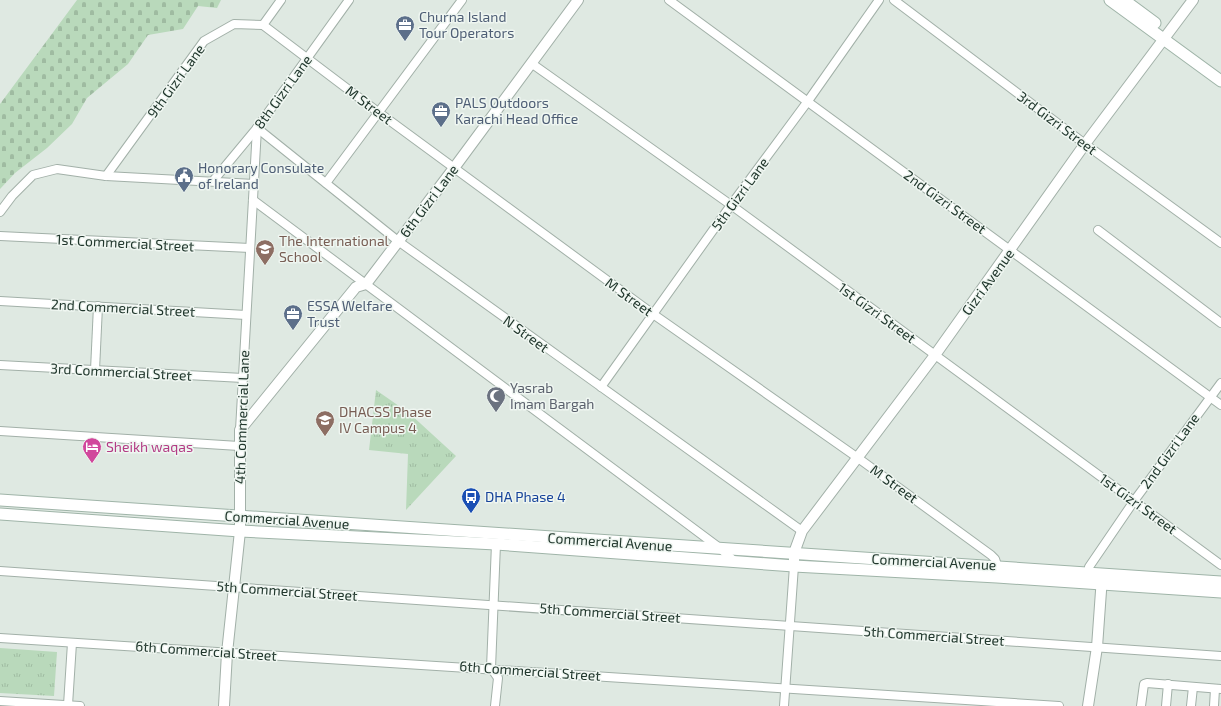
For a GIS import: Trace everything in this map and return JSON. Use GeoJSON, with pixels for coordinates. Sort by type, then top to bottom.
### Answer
{"type":"FeatureCollection","features":[{"type":"Feature","properties":{"kind":"main road"},"geometry":{"type":"LineString","coordinates":[[1110,0],[1221,72]]}},
{"type":"Feature","properties":{"kind":"main road"},"geometry":{"type":"LineString","coordinates":[[1124,0],[1221,81]]}},
{"type":"Feature","properties":{"kind":"main road","name":"Commercial Avenue"},"geometry":{"type":"LineString","coordinates":[[0,500],[721,549],[997,565],[1101,580],[1221,592]]}},
{"type":"Feature","properties":{"kind":"main road","name":"Commercial Avenue"},"geometry":{"type":"LineString","coordinates":[[0,514],[240,531],[496,544],[794,566],[1087,578]]}},
{"type":"Feature","properties":{"kind":"main road","name":"Commercial Avenue"},"geometry":{"type":"LineString","coordinates":[[1101,580],[1221,582]]}},
{"type":"Feature","properties":{"kind":"street"},"geometry":{"type":"LineString","coordinates":[[263,25],[281,0]]}},
{"type":"Feature","properties":{"kind":"street","name":"8th Gizri Lane"},"geometry":{"type":"LineString","coordinates":[[213,181],[257,128],[349,0]]}},
{"type":"Feature","properties":{"kind":"street"},"geometry":{"type":"LineString","coordinates":[[326,183],[462,0]]}},
{"type":"Feature","properties":{"kind":"street","name":"6th Gizri Lane"},"geometry":{"type":"LineString","coordinates":[[240,430],[356,287],[366,284],[578,0]]}},
{"type":"Feature","properties":{"kind":"street","name":"2nd Gizri Street"},"geometry":{"type":"LineString","coordinates":[[669,0],[1221,405]]}},
{"type":"Feature","properties":{"kind":"street","name":"5th Gizri Lane"},"geometry":{"type":"LineString","coordinates":[[601,387],[731,205],[808,101],[879,0]]}},
{"type":"Feature","properties":{"kind":"street","name":"3rd Gizri Street"},"geometry":{"type":"LineString","coordinates":[[894,0],[1085,144],[1221,243]]}},
{"type":"Feature","properties":{"kind":"street","name":"Gizri Avenue"},"geometry":{"type":"LineString","coordinates":[[794,566],[794,553],[802,531],[935,355],[1085,144],[1193,0]]}},
{"type":"Feature","properties":{"kind":"street","name":"9th Gizri Lane"},"geometry":{"type":"LineString","coordinates":[[106,176],[204,41],[234,24],[263,25]]}},
{"type":"Feature","properties":{"kind":"street","name":"M Street"},"geometry":{"type":"LineString","coordinates":[[263,25],[308,57],[378,112],[653,314],[858,458],[991,554],[997,565]]}},
{"type":"Feature","properties":{"kind":"street","name":"1st Gizri Street"},"geometry":{"type":"LineString","coordinates":[[531,63],[731,205],[1221,565]]}},
{"type":"Feature","properties":{"kind":"street","name":"N Street"},"geometry":{"type":"LineString","coordinates":[[257,128],[398,242],[802,531]]}},
{"type":"Feature","properties":{"kind":"street","name":"4th Commercial Lane"},"geometry":{"type":"LineString","coordinates":[[224,706],[227,652],[240,531],[239,446],[257,128]]}},
{"type":"Feature","properties":{"kind":"street"},"geometry":{"type":"LineString","coordinates":[[0,212],[12,196],[33,175],[57,168],[106,176],[254,184]]}},
{"type":"Feature","properties":{"kind":"street"},"geometry":{"type":"LineString","coordinates":[[253,200],[721,549],[734,561]]}},
{"type":"Feature","properties":{"kind":"street"},"geometry":{"type":"LineString","coordinates":[[1098,230],[1221,323]]}},
{"type":"Feature","properties":{"kind":"street","name":"1st Commercial Street"},"geometry":{"type":"LineString","coordinates":[[0,236],[250,248]]}},
{"type":"Feature","properties":{"kind":"street","name":"2nd Commercial Street"},"geometry":{"type":"LineString","coordinates":[[0,301],[246,315]]}},
{"type":"Feature","properties":{"kind":"street"},"geometry":{"type":"LineString","coordinates":[[95,370],[98,306]]}},
{"type":"Feature","properties":{"kind":"street","name":"3rd Commercial Street"},"geometry":{"type":"LineString","coordinates":[[0,365],[243,378]]}},
{"type":"Feature","properties":{"kind":"street","name":"2nd Gizri Lane"},"geometry":{"type":"LineString","coordinates":[[1087,578],[1089,567],[1134,501],[1221,383]]}},
{"type":"Feature","properties":{"kind":"street"},"geometry":{"type":"LineString","coordinates":[[0,431],[239,446]]}},
{"type":"Feature","properties":{"kind":"street"},"geometry":{"type":"LineString","coordinates":[[495,706],[498,678],[491,668],[496,544]]}},
{"type":"Feature","properties":{"kind":"street"},"geometry":{"type":"LineString","coordinates":[[784,706],[794,566]]}},
{"type":"Feature","properties":{"kind":"street","name":"5th Commercial Street"},"geometry":{"type":"LineString","coordinates":[[0,571],[1221,656]]}},
{"type":"Feature","properties":{"kind":"street"},"geometry":{"type":"LineString","coordinates":[[1088,706],[1097,647],[1101,580]]}},
{"type":"Feature","properties":{"kind":"street","name":"6th Commercial Street"},"geometry":{"type":"LineString","coordinates":[[0,638],[491,668],[1059,706]]}},
{"type":"Feature","properties":{"kind":"street"},"geometry":{"type":"LineString","coordinates":[[68,705],[72,642]]}},
{"type":"Feature","properties":{"kind":"street"},"geometry":{"type":"LineString","coordinates":[[1142,706],[1144,684],[1168,684],[1218,689],[1214,706]]}},
{"type":"Feature","properties":{"kind":"street"},"geometry":{"type":"LineString","coordinates":[[1166,706],[1168,684]]}},
{"type":"Feature","properties":{"kind":"street"},"geometry":{"type":"LineString","coordinates":[[1191,706],[1193,687]]}},
{"type":"Feature","properties":{"kind":"street"},"geometry":{"type":"LineString","coordinates":[[0,701],[80,706]]}},
{"type":"Feature","properties":{"kind":"green space"},"geometry":{"type":"Polygon","coordinates":[[[77,0],[221,0],[217,8],[198,6],[183,29],[148,35],[128,64],[87,98],[72,124],[47,148],[15,173],[0,189],[0,104],[77,0]]]}},
{"type":"Feature","properties":{"kind":"green space"},"geometry":{"type":"Polygon","coordinates":[[[376,390],[409,413],[456,456],[406,510],[408,454],[369,450],[376,390]]]}},
{"type":"Feature","properties":{"kind":"green space"},"geometry":{"type":"Polygon","coordinates":[[[0,648],[57,652],[54,696],[0,693],[0,648]]]}},
{"type":"Feature","properties":{"kind":"place","name":"Churna Island Tour Operators"},"geometry":{"type":"Point","coordinates":[405,42]}},
{"type":"Feature","properties":{"kind":"place","name":"PALS Outdoors Karachi Head Office"},"geometry":{"type":"Point","coordinates":[441,128]}},
{"type":"Feature","properties":{"kind":"place","name":"Honorary Consulate of Ireland"},"geometry":{"type":"Point","coordinates":[184,193]}},
{"type":"Feature","properties":{"kind":"place","name":"The International School"},"geometry":{"type":"Point","coordinates":[265,266]}},
{"type":"Feature","properties":{"kind":"place","name":"ESSA Welfare Trust"},"geometry":{"type":"Point","coordinates":[293,331]}},
{"type":"Feature","properties":{"kind":"place","name":"Yasrab Imam Bargah"},"geometry":{"type":"Point","coordinates":[496,413]}},
{"type":"Feature","properties":{"kind":"place","name":"DHACSS Phase IV Campus 4"},"geometry":{"type":"Point","coordinates":[325,437]}},
{"type":"Feature","properties":{"kind":"place","name":"Sheikh waqas"},"geometry":{"type":"Point","coordinates":[92,464]}},
{"type":"Feature","properties":{"kind":"place","name":"DHA Phase 4"},"geometry":{"type":"Point","coordinates":[471,514]}}]}
